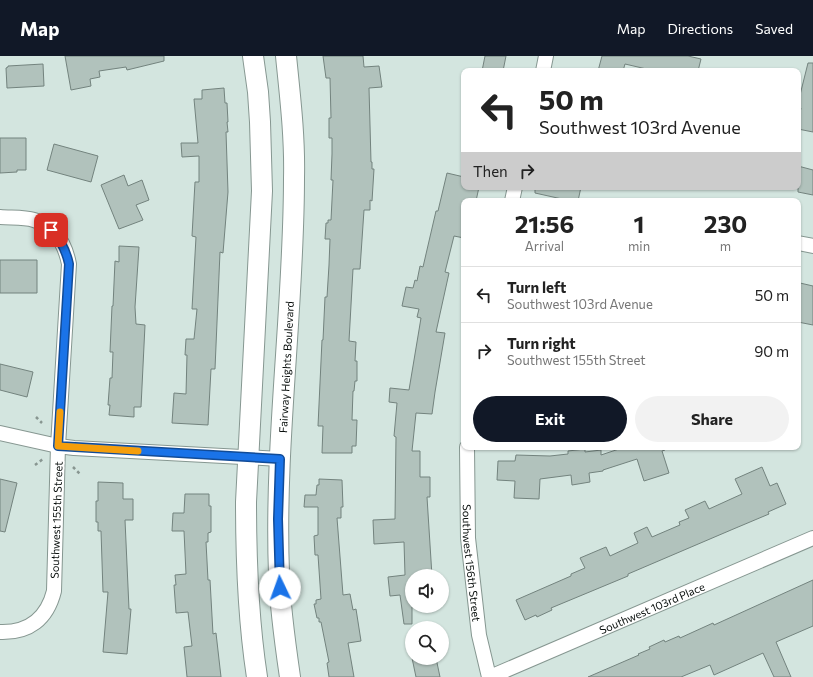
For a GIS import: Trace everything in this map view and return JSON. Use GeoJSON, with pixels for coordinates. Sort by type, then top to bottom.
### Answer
{"type":"FeatureCollection","features":[{"type":"Feature","properties":{"kind":"street"},"geometry":{"type":"LineString","coordinates":[[253,56],[258,92],[262,191],[246,502],[247,560],[253,650],[257,677]]}},
{"type":"Feature","properties":{"kind":"street","name":"Fairway Heights Boulevard"},"geometry":{"type":"LineString","coordinates":[[286,56],[292,108],[294,177],[278,519],[279,576],[285,644],[290,677]]}},
{"type":"Feature","properties":{"kind":"street"},"geometry":{"type":"LineString","coordinates":[[544,68],[546,56]]}},
{"type":"Feature","properties":{"kind":"street","name":"Southwest 155th Street"},"geometry":{"type":"LineString","coordinates":[[0,217],[34,220],[51,230],[62,242],[69,264],[58,446],[54,591],[46,612],[39,620],[29,627],[0,632]]}},
{"type":"Feature","properties":{"kind":"street"},"geometry":{"type":"LineString","coordinates":[[801,244],[813,246]]}},
{"type":"Feature","properties":{"kind":"street"},"geometry":{"type":"LineString","coordinates":[[0,433],[58,446],[280,459]]}},
{"type":"Feature","properties":{"kind":"street","name":"Southwest 156th Street"},"geometry":{"type":"LineString","coordinates":[[467,450],[468,538],[479,635],[489,677]]}},
{"type":"Feature","properties":{"kind":"street","name":"Southwest 103rd Place"},"geometry":{"type":"LineString","coordinates":[[489,677],[813,538]]}},
{"type":"Feature","properties":{"kind":"path"},"geometry":{"type":"LineString","coordinates":[[36,417],[42,423]]}},
{"type":"Feature","properties":{"kind":"path"},"geometry":{"type":"LineString","coordinates":[[35,465],[44,459]]}},
{"type":"Feature","properties":{"kind":"path"},"geometry":{"type":"LineString","coordinates":[[73,467],[80,474]]}},
{"type":"Feature","properties":{"kind":"building"},"geometry":{"type":"Polygon","coordinates":[[[65,56],[164,56],[164,61],[127,70],[126,67],[99,71],[100,77],[90,79],[91,86],[71,90],[65,56]]]}},
{"type":"Feature","properties":{"kind":"building"},"geometry":{"type":"Polygon","coordinates":[[[323,56],[363,56],[364,67],[379,66],[382,87],[369,88],[371,162],[372,169],[374,169],[372,201],[370,200],[370,210],[364,210],[360,269],[353,269],[349,341],[356,342],[355,361],[357,361],[357,381],[355,381],[353,391],[352,420],[357,420],[356,446],[352,446],[352,453],[322,453],[323,426],[318,426],[322,340],[325,297],[327,297],[330,239],[325,239],[326,223],[328,223],[328,220],[331,220],[333,180],[331,180],[332,138],[329,138],[329,118],[331,118],[330,78],[326,78],[323,56]]]}},
{"type":"Feature","properties":{"kind":"building"},"geometry":{"type":"Polygon","coordinates":[[[485,56],[506,56],[504,68],[483,68],[485,56]]]}},
{"type":"Feature","properties":{"kind":"building"},"geometry":{"type":"Polygon","coordinates":[[[602,56],[688,56],[701,59],[699,68],[642,68],[625,64],[624,68],[599,68],[602,56]]]}},
{"type":"Feature","properties":{"kind":"building"},"geometry":{"type":"Polygon","coordinates":[[[808,63],[813,63],[813,132],[801,130],[801,91],[808,63]]]}},
{"type":"Feature","properties":{"kind":"building"},"geometry":{"type":"Polygon","coordinates":[[[43,64],[44,86],[7,88],[6,68],[8,66],[43,64]]]}},
{"type":"Feature","properties":{"kind":"building"},"geometry":{"type":"Polygon","coordinates":[[[224,88],[225,103],[227,103],[228,122],[228,132],[226,132],[228,192],[223,253],[220,252],[215,369],[211,369],[208,425],[172,423],[174,393],[186,394],[186,339],[194,339],[197,309],[192,309],[196,237],[192,236],[195,182],[199,182],[199,156],[182,157],[181,143],[198,143],[194,99],[202,99],[202,90],[224,88]]]}},
{"type":"Feature","properties":{"kind":"building"},"geometry":{"type":"Polygon","coordinates":[[[0,138],[26,138],[26,170],[0,173],[0,138]]]}},
{"type":"Feature","properties":{"kind":"building"},"geometry":{"type":"Polygon","coordinates":[[[54,144],[98,156],[91,182],[47,170],[54,144]]]}},
{"type":"Feature","properties":{"kind":"building"},"geometry":{"type":"Polygon","coordinates":[[[801,167],[813,170],[813,195],[798,192],[798,190],[801,190],[801,167]]]}},
{"type":"Feature","properties":{"kind":"building"},"geometry":{"type":"Polygon","coordinates":[[[447,173],[461,176],[461,190],[478,190],[477,198],[461,198],[461,237],[454,236],[445,272],[449,273],[436,332],[445,333],[432,414],[416,413],[412,451],[420,451],[420,477],[430,477],[430,497],[427,497],[432,569],[405,569],[405,575],[404,542],[374,544],[373,520],[395,519],[396,437],[394,436],[397,403],[389,402],[390,388],[409,390],[421,318],[417,317],[419,309],[402,306],[406,287],[413,288],[415,280],[417,281],[420,266],[423,267],[436,211],[438,211],[447,173]]]}},
{"type":"Feature","properties":{"kind":"building"},"geometry":{"type":"Polygon","coordinates":[[[124,175],[128,186],[142,180],[149,200],[136,205],[143,220],[119,229],[101,185],[124,175]]]}},
{"type":"Feature","properties":{"kind":"building"},"geometry":{"type":"Polygon","coordinates":[[[535,190],[580,190],[579,198],[558,198],[535,193],[535,190]]]}},
{"type":"Feature","properties":{"kind":"building"},"geometry":{"type":"Polygon","coordinates":[[[119,246],[139,247],[135,307],[136,324],[145,325],[141,407],[134,407],[134,417],[109,415],[110,405],[108,405],[110,378],[112,378],[113,352],[110,352],[115,261],[119,262],[119,246]]]}},
{"type":"Feature","properties":{"kind":"building"},"geometry":{"type":"Polygon","coordinates":[[[0,260],[37,260],[37,293],[0,293],[0,260]]]}},
{"type":"Feature","properties":{"kind":"building"},"geometry":{"type":"Polygon","coordinates":[[[801,283],[813,286],[813,325],[801,323],[801,283]]]}},
{"type":"Feature","properties":{"kind":"building"},"geometry":{"type":"Polygon","coordinates":[[[0,364],[33,372],[27,397],[0,390],[0,364]]]}},
{"type":"Feature","properties":{"kind":"building"},"geometry":{"type":"Polygon","coordinates":[[[576,450],[585,450],[585,452],[601,450],[601,455],[616,450],[665,450],[662,451],[669,473],[644,481],[637,459],[603,471],[589,473],[590,482],[572,485],[571,475],[540,479],[539,499],[514,498],[515,481],[497,480],[498,461],[515,461],[516,455],[550,456],[568,454],[568,451],[576,450]]]}},
{"type":"Feature","properties":{"kind":"building"},"geometry":{"type":"Polygon","coordinates":[[[762,467],[770,486],[777,483],[786,504],[768,512],[769,514],[551,608],[552,610],[537,617],[536,615],[525,620],[516,600],[571,576],[571,574],[585,568],[580,558],[606,547],[610,556],[638,543],[634,533],[647,527],[652,537],[680,525],[679,522],[689,518],[685,510],[705,501],[709,509],[742,494],[735,479],[762,467]]]}},
{"type":"Feature","properties":{"kind":"building"},"geometry":{"type":"Polygon","coordinates":[[[0,479],[17,483],[5,532],[0,531],[0,479]]]}},
{"type":"Feature","properties":{"kind":"building"},"geometry":{"type":"Polygon","coordinates":[[[319,479],[342,480],[343,507],[341,507],[341,518],[337,518],[343,595],[350,594],[353,610],[356,609],[361,641],[348,643],[354,677],[329,677],[327,663],[329,662],[321,622],[319,622],[319,618],[317,618],[314,604],[316,604],[316,600],[321,599],[318,555],[315,555],[314,536],[318,535],[318,507],[304,507],[305,495],[316,495],[319,479]]]}},
{"type":"Feature","properties":{"kind":"building"},"geometry":{"type":"Polygon","coordinates":[[[98,482],[123,483],[123,499],[133,499],[133,520],[125,520],[129,609],[131,609],[127,654],[103,652],[108,592],[103,592],[101,531],[98,531],[98,522],[96,522],[98,482]]]}},
{"type":"Feature","properties":{"kind":"building"},"geometry":{"type":"Polygon","coordinates":[[[185,494],[209,494],[209,506],[211,506],[211,532],[208,533],[208,542],[206,542],[208,580],[210,580],[213,634],[216,633],[221,677],[187,677],[184,647],[192,646],[188,612],[176,613],[174,585],[176,585],[175,575],[186,574],[184,531],[172,531],[173,513],[184,513],[185,494]]]}},
{"type":"Feature","properties":{"kind":"building"},"geometry":{"type":"Polygon","coordinates":[[[405,575],[405,613],[412,613],[412,621],[405,621],[404,624],[400,595],[390,596],[388,577],[405,575]]]}},
{"type":"Feature","properties":{"kind":"building"},"geometry":{"type":"Polygon","coordinates":[[[813,580],[813,626],[776,642],[791,677],[774,677],[763,653],[714,675],[710,665],[681,677],[588,677],[639,655],[638,654],[650,649],[649,647],[664,640],[665,642],[679,636],[680,638],[713,623],[714,625],[813,580]]]}},
{"type":"Feature","properties":{"kind":"building"},"geometry":{"type":"Polygon","coordinates":[[[413,665],[437,665],[440,677],[416,677],[413,665]]]}},
{"type":"Feature","properties":{"kind":"slow traffic"},"geometry":{"type":"LineString","coordinates":[[60,412],[58,446],[138,451]]}},
{"type":"Feature","properties":{"kind":"route"},"geometry":{"type":"LineString","coordinates":[[51,230],[62,242],[69,264],[58,446],[280,459],[278,551],[280,588]]}}]}
